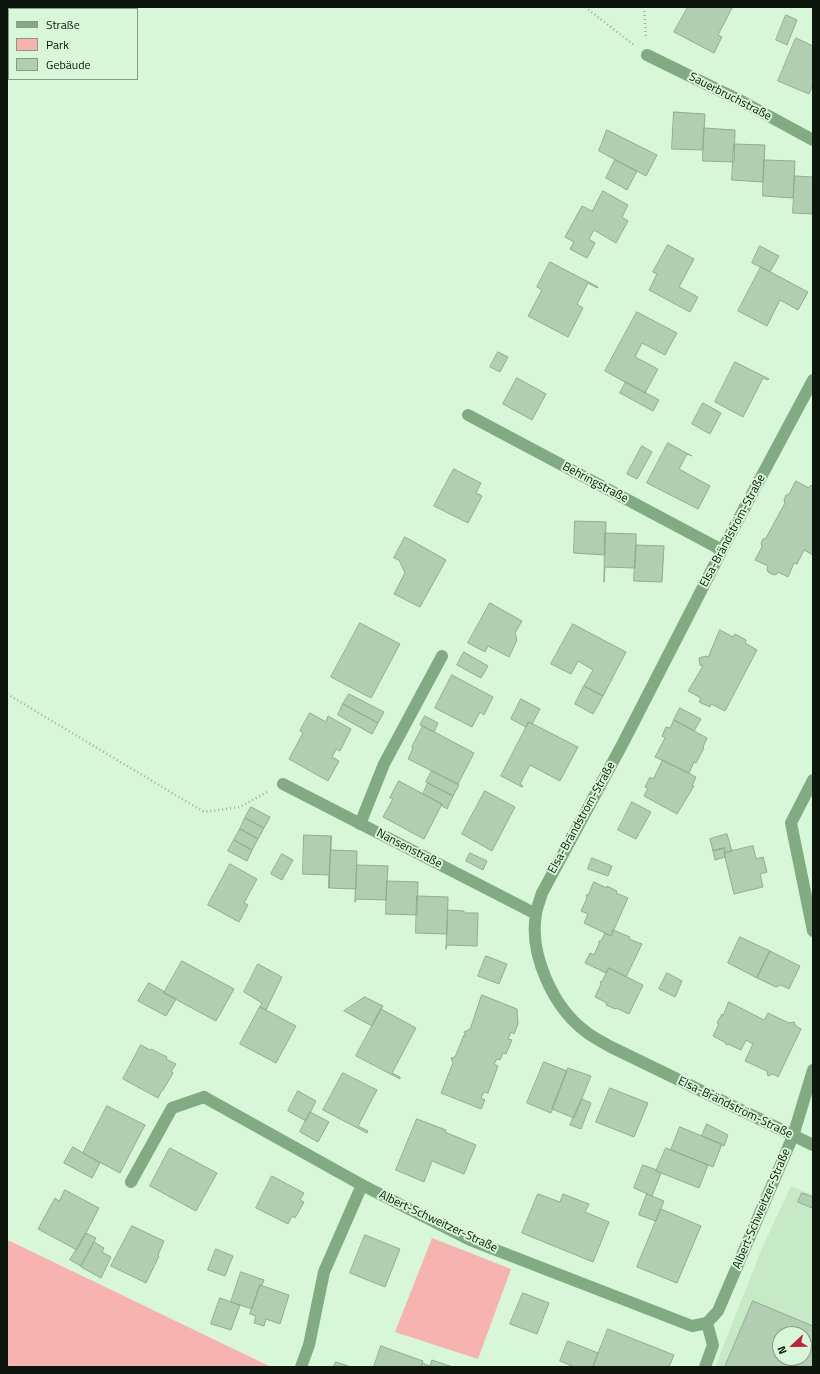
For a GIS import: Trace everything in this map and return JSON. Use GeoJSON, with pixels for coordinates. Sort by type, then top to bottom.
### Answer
{"type":"FeatureCollection","features":[{"type":"Feature","properties":{"kind":"street","name":"Sauerbruchstraße"},"geometry":{"type":"LineString","coordinates":[[647,55],[743,102],[813,140]]}},
{"type":"Feature","properties":{"kind":"street","name":"Elsa-Brändström-Straße"},"geometry":{"type":"LineString","coordinates":[[813,380],[722,550],[622,745],[542,893],[536,914],[535,938],[540,963],[547,982],[565,1012],[585,1031],[609,1046],[813,1145]]}},
{"type":"Feature","properties":{"kind":"street","name":"Behringstraße"},"geometry":{"type":"LineString","coordinates":[[468,415],[722,550]]}},
{"type":"Feature","properties":{"kind":"street"},"geometry":{"type":"LineString","coordinates":[[360,824],[384,764],[442,656]]}},
{"type":"Feature","properties":{"kind":"street"},"geometry":{"type":"LineString","coordinates":[[813,780],[791,823],[813,931]]}},
{"type":"Feature","properties":{"kind":"street","name":"Nansenstraße"},"geometry":{"type":"LineString","coordinates":[[283,784],[536,914]]}},
{"type":"Feature","properties":{"kind":"street","name":"Albert-Schweitzer-Straße"},"geometry":{"type":"LineString","coordinates":[[131,1182],[172,1108],[204,1097],[362,1185],[470,1240],[692,1326],[707,1323],[718,1311],[793,1136],[813,1070]]}},
{"type":"Feature","properties":{"kind":"street"},"geometry":{"type":"LineString","coordinates":[[301,1367],[309,1345],[324,1272],[362,1185]]}},
{"type":"Feature","properties":{"kind":"street"},"geometry":{"type":"LineString","coordinates":[[705,1367],[713,1345],[707,1323]]}},
{"type":"Feature","properties":{"kind":"path"},"geometry":{"type":"LineString","coordinates":[[586,7],[647,55]]}},
{"type":"Feature","properties":{"kind":"path"},"geometry":{"type":"LineString","coordinates":[[644,7],[647,55]]}},
{"type":"Feature","properties":{"kind":"path"},"geometry":{"type":"LineString","coordinates":[[7,694],[204,812],[240,807],[283,784]]}},
{"type":"Feature","properties":{"kind":"shaded area"},"geometry":{"type":"Polygon","coordinates":[[[791,1186],[813,1195],[813,1367],[715,1367],[762,1248],[791,1186]]]}},
{"type":"Feature","properties":{"kind":"green space"},"geometry":{"type":"Polygon","coordinates":[[[432,1238],[511,1269],[478,1359],[395,1332],[432,1238]]]}},
{"type":"Feature","properties":{"kind":"green space"},"geometry":{"type":"Polygon","coordinates":[[[7,1240],[12,1242],[271,1367],[7,1367],[7,1240]]]}},
{"type":"Feature","properties":{"kind":"building"},"geometry":{"type":"Polygon","coordinates":[[[688,7],[732,8],[718,35],[722,37],[714,53],[674,32],[688,7]]]}},
{"type":"Feature","properties":{"kind":"building"},"geometry":{"type":"Polygon","coordinates":[[[786,15],[797,20],[787,45],[776,40],[786,15]]]}},
{"type":"Feature","properties":{"kind":"building"},"geometry":{"type":"Polygon","coordinates":[[[796,38],[813,46],[813,84],[809,94],[778,81],[796,38]]]}},
{"type":"Feature","properties":{"kind":"building"},"geometry":{"type":"Polygon","coordinates":[[[674,112],[705,114],[703,150],[672,149],[674,112]]]}},
{"type":"Feature","properties":{"kind":"building"},"geometry":{"type":"Polygon","coordinates":[[[704,128],[735,130],[734,162],[703,161],[704,128]]]}},
{"type":"Feature","properties":{"kind":"building"},"geometry":{"type":"Polygon","coordinates":[[[607,130],[657,155],[646,176],[599,151],[607,130]]]}},
{"type":"Feature","properties":{"kind":"building"},"geometry":{"type":"Polygon","coordinates":[[[734,144],[765,145],[763,182],[732,180],[734,144]]]}},
{"type":"Feature","properties":{"kind":"building"},"geometry":{"type":"Polygon","coordinates":[[[615,160],[637,171],[627,190],[606,178],[615,160]]]}},
{"type":"Feature","properties":{"kind":"building"},"geometry":{"type":"Polygon","coordinates":[[[764,160],[795,161],[793,198],[763,196],[764,160]]]}},
{"type":"Feature","properties":{"kind":"building"},"geometry":{"type":"Polygon","coordinates":[[[795,176],[813,177],[813,214],[793,213],[795,176]]]}},
{"type":"Feature","properties":{"kind":"building"},"geometry":{"type":"Polygon","coordinates":[[[603,191],[628,205],[622,217],[628,221],[616,243],[594,230],[589,239],[595,243],[587,258],[570,249],[574,242],[565,237],[582,206],[592,211],[603,191]]]}},
{"type":"Feature","properties":{"kind":"building"},"geometry":{"type":"Polygon","coordinates":[[[668,245],[694,259],[679,287],[698,297],[690,312],[649,290],[657,274],[653,272],[668,245]]]}},
{"type":"Feature","properties":{"kind":"building"},"geometry":{"type":"Polygon","coordinates":[[[760,246],[779,256],[770,272],[752,263],[760,246]]]}},
{"type":"Feature","properties":{"kind":"building"},"geometry":{"type":"Polygon","coordinates":[[[550,262],[598,287],[597,288],[588,283],[577,304],[583,308],[568,337],[528,316],[542,290],[537,287],[550,262]]]}},
{"type":"Feature","properties":{"kind":"building"},"geometry":{"type":"Polygon","coordinates":[[[761,267],[808,292],[798,310],[780,300],[767,326],[738,311],[761,267]]]}},
{"type":"Feature","properties":{"kind":"building"},"geometry":{"type":"Polygon","coordinates":[[[637,312],[677,333],[665,355],[642,343],[635,357],[658,369],[645,393],[605,371],[637,312]]]}},
{"type":"Feature","properties":{"kind":"building"},"geometry":{"type":"Polygon","coordinates":[[[498,352],[508,357],[500,372],[490,367],[498,352]]]}},
{"type":"Feature","properties":{"kind":"building"},"geometry":{"type":"Polygon","coordinates":[[[735,362],[769,379],[763,378],[743,417],[715,402],[735,362]]]}},
{"type":"Feature","properties":{"kind":"building"},"geometry":{"type":"Polygon","coordinates":[[[517,378],[546,394],[532,420],[503,404],[517,378]]]}},
{"type":"Feature","properties":{"kind":"building"},"geometry":{"type":"Polygon","coordinates":[[[626,382],[659,400],[653,411],[620,393],[626,382]]]}},
{"type":"Feature","properties":{"kind":"building"},"geometry":{"type":"Polygon","coordinates":[[[703,403],[721,413],[710,434],[692,424],[703,403]]]}},
{"type":"Feature","properties":{"kind":"building"},"geometry":{"type":"Polygon","coordinates":[[[668,443],[692,456],[687,454],[679,469],[710,486],[698,509],[647,483],[668,443]]]}},
{"type":"Feature","properties":{"kind":"building"},"geometry":{"type":"Polygon","coordinates":[[[642,446],[652,452],[637,479],[627,474],[642,446]]]}},
{"type":"Feature","properties":{"kind":"building"},"geometry":{"type":"Polygon","coordinates":[[[454,469],[481,483],[476,493],[482,496],[468,523],[434,506],[454,469]]]}},
{"type":"Feature","properties":{"kind":"building"},"geometry":{"type":"Polygon","coordinates":[[[796,481],[809,488],[813,485],[813,555],[804,550],[797,564],[794,563],[788,577],[778,572],[774,575],[768,572],[768,566],[755,560],[762,547],[761,543],[763,539],[766,538],[785,503],[784,500],[786,495],[789,494],[796,481]]]}},
{"type":"Feature","properties":{"kind":"building"},"geometry":{"type":"Polygon","coordinates":[[[575,521],[606,522],[605,555],[574,553],[575,521]]]}},
{"type":"Feature","properties":{"kind":"building"},"geometry":{"type":"Polygon","coordinates":[[[605,533],[636,534],[636,545],[635,568],[605,567],[604,582],[605,533]]]}},
{"type":"Feature","properties":{"kind":"building"},"geometry":{"type":"Polygon","coordinates":[[[405,537],[446,560],[420,607],[394,594],[405,573],[399,560],[394,558],[405,537]]]}},
{"type":"Feature","properties":{"kind":"building"},"geometry":{"type":"Polygon","coordinates":[[[636,545],[664,546],[662,582],[634,581],[636,545]]]}},
{"type":"Feature","properties":{"kind":"building"},"geometry":{"type":"Polygon","coordinates":[[[490,603],[522,621],[515,633],[517,640],[509,657],[488,646],[485,652],[468,643],[490,603]]]}},
{"type":"Feature","properties":{"kind":"building"},"geometry":{"type":"Polygon","coordinates":[[[360,623],[400,644],[371,698],[331,677],[360,623]]]}},
{"type":"Feature","properties":{"kind":"building"},"geometry":{"type":"Polygon","coordinates":[[[573,624],[626,652],[603,696],[584,686],[593,670],[578,661],[571,674],[551,664],[573,624]]]}},
{"type":"Feature","properties":{"kind":"building"},"geometry":{"type":"Polygon","coordinates":[[[720,630],[733,637],[735,634],[746,640],[745,643],[757,650],[725,711],[711,704],[710,707],[699,702],[701,698],[688,691],[703,666],[700,665],[699,658],[706,656],[708,657],[720,630]]]}},
{"type":"Feature","properties":{"kind":"building"},"geometry":{"type":"Polygon","coordinates":[[[464,652],[488,666],[481,678],[457,665],[464,652]]]}},
{"type":"Feature","properties":{"kind":"building"},"geometry":{"type":"Polygon","coordinates":[[[452,675],[493,697],[484,715],[480,712],[472,727],[435,708],[452,675]]]}},
{"type":"Feature","properties":{"kind":"building"},"geometry":{"type":"Polygon","coordinates":[[[584,686],[603,696],[593,714],[575,704],[584,686]]]}},
{"type":"Feature","properties":{"kind":"building"},"geometry":{"type":"Polygon","coordinates":[[[349,694],[384,712],[378,723],[343,704],[349,694]]]}},
{"type":"Feature","properties":{"kind":"building"},"geometry":{"type":"Polygon","coordinates":[[[521,699],[540,709],[532,724],[529,722],[526,727],[511,719],[521,699]]]}},
{"type":"Feature","properties":{"kind":"building"},"geometry":{"type":"Polygon","coordinates":[[[343,704],[378,723],[372,734],[338,715],[343,704]]]}},
{"type":"Feature","properties":{"kind":"building"},"geometry":{"type":"Polygon","coordinates":[[[680,708],[701,719],[694,731],[674,720],[680,708]]]}},
{"type":"Feature","properties":{"kind":"building"},"geometry":{"type":"Polygon","coordinates":[[[310,713],[326,722],[328,716],[351,729],[340,751],[336,749],[332,757],[339,761],[328,781],[289,759],[303,733],[300,731],[310,713]]]}},
{"type":"Feature","properties":{"kind":"building"},"geometry":{"type":"Polygon","coordinates":[[[425,716],[438,723],[434,732],[420,725],[425,716]]]}},
{"type":"Feature","properties":{"kind":"building"},"geometry":{"type":"Polygon","coordinates":[[[674,720],[707,738],[703,747],[704,748],[696,763],[694,762],[689,773],[655,757],[665,738],[662,736],[666,727],[670,728],[674,720]]]}},
{"type":"Feature","properties":{"kind":"building"},"geometry":{"type":"Polygon","coordinates":[[[529,722],[578,747],[560,781],[530,765],[520,784],[523,786],[522,787],[501,776],[529,722]]]}},
{"type":"Feature","properties":{"kind":"building"},"geometry":{"type":"Polygon","coordinates":[[[423,726],[474,753],[458,784],[408,759],[413,748],[412,747],[423,726]]]}},
{"type":"Feature","properties":{"kind":"building"},"geometry":{"type":"Polygon","coordinates":[[[663,760],[696,777],[692,786],[694,786],[677,814],[644,796],[648,788],[645,787],[650,777],[653,779],[663,760]]]}},
{"type":"Feature","properties":{"kind":"building"},"geometry":{"type":"Polygon","coordinates":[[[432,771],[459,785],[453,796],[426,782],[432,771]]]}},
{"type":"Feature","properties":{"kind":"building"},"geometry":{"type":"Polygon","coordinates":[[[399,781],[442,804],[424,839],[383,817],[393,799],[390,798],[399,781]]]}},
{"type":"Feature","properties":{"kind":"building"},"geometry":{"type":"Polygon","coordinates":[[[428,783],[453,796],[447,809],[442,806],[442,804],[423,794],[428,783]]]}},
{"type":"Feature","properties":{"kind":"building"},"geometry":{"type":"Polygon","coordinates":[[[485,791],[515,807],[492,851],[462,834],[485,791]]]}},
{"type":"Feature","properties":{"kind":"building"},"geometry":{"type":"Polygon","coordinates":[[[632,802],[651,812],[636,839],[618,830],[632,802]]]}},
{"type":"Feature","properties":{"kind":"building"},"geometry":{"type":"Polygon","coordinates":[[[251,807],[270,817],[264,828],[245,818],[251,807]]]}},
{"type":"Feature","properties":{"kind":"building"},"geometry":{"type":"Polygon","coordinates":[[[245,818],[264,828],[258,839],[240,829],[245,818]]]}},
{"type":"Feature","properties":{"kind":"building"},"geometry":{"type":"Polygon","coordinates":[[[240,829],[258,839],[252,850],[234,840],[240,829]]]}},
{"type":"Feature","properties":{"kind":"building"},"geometry":{"type":"Polygon","coordinates":[[[727,834],[732,851],[725,853],[724,848],[713,851],[710,839],[727,834]]]}},
{"type":"Feature","properties":{"kind":"building"},"geometry":{"type":"Polygon","coordinates":[[[304,835],[331,836],[329,888],[329,875],[303,874],[304,835]]]}},
{"type":"Feature","properties":{"kind":"building"},"geometry":{"type":"Polygon","coordinates":[[[331,836],[331,850],[357,851],[356,889],[329,888],[331,836]]]}},
{"type":"Feature","properties":{"kind":"building"},"geometry":{"type":"Polygon","coordinates":[[[234,840],[252,850],[247,861],[228,851],[234,840]]]}},
{"type":"Feature","properties":{"kind":"building"},"geometry":{"type":"Polygon","coordinates":[[[753,846],[756,859],[763,857],[767,872],[760,874],[763,887],[734,894],[724,853],[753,846]]]}},
{"type":"Feature","properties":{"kind":"building"},"geometry":{"type":"Polygon","coordinates":[[[724,848],[725,857],[715,860],[713,851],[724,848]]]}},
{"type":"Feature","properties":{"kind":"building"},"geometry":{"type":"Polygon","coordinates":[[[470,853],[487,861],[483,870],[466,861],[470,853]]]}},
{"type":"Feature","properties":{"kind":"building"},"geometry":{"type":"Polygon","coordinates":[[[282,854],[293,860],[282,880],[271,874],[282,854]]]}},
{"type":"Feature","properties":{"kind":"building"},"geometry":{"type":"Polygon","coordinates":[[[592,858],[612,866],[608,876],[588,869],[592,858]]]}},
{"type":"Feature","properties":{"kind":"building"},"geometry":{"type":"Polygon","coordinates":[[[230,864],[257,879],[244,903],[248,905],[239,922],[208,905],[230,864]]]}},
{"type":"Feature","properties":{"kind":"building"},"geometry":{"type":"Polygon","coordinates":[[[357,865],[388,866],[386,900],[357,899],[355,902],[357,865]]]}},
{"type":"Feature","properties":{"kind":"building"},"geometry":{"type":"Polygon","coordinates":[[[387,881],[418,882],[417,915],[386,914],[387,881]]]}},
{"type":"Feature","properties":{"kind":"building"},"geometry":{"type":"Polygon","coordinates":[[[594,882],[607,888],[607,886],[617,891],[616,893],[628,898],[611,936],[584,923],[588,914],[581,911],[587,898],[586,895],[588,895],[594,882]]]}},
{"type":"Feature","properties":{"kind":"building"},"geometry":{"type":"Polygon","coordinates":[[[417,896],[448,897],[447,934],[416,933],[417,896]]]}},
{"type":"Feature","properties":{"kind":"building"},"geometry":{"type":"Polygon","coordinates":[[[448,910],[464,911],[464,913],[478,913],[477,946],[447,945],[446,949],[448,910]]]}},
{"type":"Feature","properties":{"kind":"building"},"geometry":{"type":"Polygon","coordinates":[[[613,930],[642,944],[626,977],[609,968],[606,973],[585,963],[590,953],[594,955],[599,941],[601,941],[605,933],[611,936],[613,930]]]}},
{"type":"Feature","properties":{"kind":"building"},"geometry":{"type":"Polygon","coordinates":[[[740,937],[770,951],[757,978],[728,963],[740,937]]]}},
{"type":"Feature","properties":{"kind":"building"},"geometry":{"type":"Polygon","coordinates":[[[770,951],[800,966],[789,989],[781,985],[776,987],[757,978],[770,951]]]}},
{"type":"Feature","properties":{"kind":"building"},"geometry":{"type":"Polygon","coordinates":[[[486,956],[507,964],[499,984],[478,976],[486,956]]]}},
{"type":"Feature","properties":{"kind":"building"},"geometry":{"type":"Polygon","coordinates":[[[182,961],[234,989],[216,1021],[164,993],[182,961]]]}},
{"type":"Feature","properties":{"kind":"building"},"geometry":{"type":"Polygon","coordinates":[[[258,964],[282,977],[266,1010],[260,1007],[262,1003],[244,992],[258,964]]]}},
{"type":"Feature","properties":{"kind":"building"},"geometry":{"type":"Polygon","coordinates":[[[609,968],[643,985],[629,1014],[606,1005],[607,1003],[595,997],[601,984],[600,982],[609,968]]]}},
{"type":"Feature","properties":{"kind":"building"},"geometry":{"type":"Polygon","coordinates":[[[667,973],[682,981],[675,997],[659,989],[667,973]]]}},
{"type":"Feature","properties":{"kind":"building"},"geometry":{"type":"Polygon","coordinates":[[[149,983],[176,999],[166,1016],[138,1001],[149,983]]]}},
{"type":"Feature","properties":{"kind":"building"},"geometry":{"type":"Polygon","coordinates":[[[482,995],[517,1009],[518,1024],[514,1034],[511,1032],[508,1039],[512,1040],[506,1054],[503,1053],[500,1060],[497,1059],[494,1064],[498,1066],[488,1093],[484,1092],[481,1098],[485,1100],[481,1109],[441,1093],[453,1063],[451,1058],[455,1057],[464,1035],[466,1036],[464,1032],[470,1029],[482,995]]]}},
{"type":"Feature","properties":{"kind":"building"},"geometry":{"type":"Polygon","coordinates":[[[365,997],[383,1006],[372,1026],[344,1011],[365,997]]]}},
{"type":"Feature","properties":{"kind":"building"},"geometry":{"type":"Polygon","coordinates":[[[729,1002],[764,1020],[768,1013],[789,1023],[794,1022],[796,1026],[801,1029],[778,1077],[773,1074],[768,1076],[767,1071],[745,1061],[753,1044],[746,1040],[741,1050],[728,1044],[726,1045],[726,1043],[713,1036],[719,1024],[717,1023],[722,1014],[723,1015],[729,1002]]]}},
{"type":"Feature","properties":{"kind":"building"},"geometry":{"type":"Polygon","coordinates":[[[260,1007],[296,1026],[276,1063],[240,1044],[260,1007]]]}},
{"type":"Feature","properties":{"kind":"building"},"geometry":{"type":"Polygon","coordinates":[[[381,1009],[416,1028],[392,1073],[400,1077],[400,1079],[356,1056],[381,1009]]]}},
{"type":"Feature","properties":{"kind":"building"},"geometry":{"type":"Polygon","coordinates":[[[141,1045],[167,1057],[166,1059],[176,1064],[171,1072],[173,1073],[158,1098],[123,1079],[141,1045]]]}},
{"type":"Feature","properties":{"kind":"building"},"geometry":{"type":"Polygon","coordinates":[[[544,1062],[567,1071],[551,1113],[527,1103],[544,1062]]]}},
{"type":"Feature","properties":{"kind":"building"},"geometry":{"type":"Polygon","coordinates":[[[568,1068],[591,1076],[574,1118],[552,1109],[568,1068]]]}},
{"type":"Feature","properties":{"kind":"building"},"geometry":{"type":"Polygon","coordinates":[[[343,1073],[377,1090],[358,1126],[368,1131],[367,1133],[323,1110],[343,1073]]]}},
{"type":"Feature","properties":{"kind":"building"},"geometry":{"type":"Polygon","coordinates":[[[610,1088],[648,1103],[634,1137],[596,1122],[610,1088]]]}},
{"type":"Feature","properties":{"kind":"building"},"geometry":{"type":"Polygon","coordinates":[[[298,1091],[316,1101],[306,1121],[288,1111],[298,1091]]]}},
{"type":"Feature","properties":{"kind":"building"},"geometry":{"type":"Polygon","coordinates":[[[582,1099],[591,1103],[581,1129],[570,1125],[582,1099]]]}},
{"type":"Feature","properties":{"kind":"building"},"geometry":{"type":"Polygon","coordinates":[[[107,1106],[145,1125],[120,1173],[83,1153],[107,1106]]]}},
{"type":"Feature","properties":{"kind":"building"},"geometry":{"type":"Polygon","coordinates":[[[310,1112],[329,1122],[318,1142],[300,1132],[310,1112]]]}},
{"type":"Feature","properties":{"kind":"building"},"geometry":{"type":"Polygon","coordinates":[[[417,1119],[446,1130],[445,1132],[476,1145],[464,1174],[432,1161],[424,1182],[396,1170],[417,1119]]]}},
{"type":"Feature","properties":{"kind":"building"},"geometry":{"type":"Polygon","coordinates":[[[707,1124],[728,1135],[724,1146],[702,1136],[707,1124]]]}},
{"type":"Feature","properties":{"kind":"building"},"geometry":{"type":"Polygon","coordinates":[[[680,1127],[722,1144],[713,1167],[671,1150],[680,1127]]]}},
{"type":"Feature","properties":{"kind":"building"},"geometry":{"type":"Polygon","coordinates":[[[73,1147],[100,1163],[92,1178],[64,1163],[73,1147]]]}},
{"type":"Feature","properties":{"kind":"building"},"geometry":{"type":"Polygon","coordinates":[[[170,1148],[217,1173],[196,1211],[150,1186],[170,1148]]]}},
{"type":"Feature","properties":{"kind":"building"},"geometry":{"type":"Polygon","coordinates":[[[666,1148],[708,1165],[699,1188],[656,1171],[666,1148]]]}},
{"type":"Feature","properties":{"kind":"building"},"geometry":{"type":"Polygon","coordinates":[[[643,1165],[661,1173],[652,1196],[634,1188],[643,1165]]]}},
{"type":"Feature","properties":{"kind":"building"},"geometry":{"type":"Polygon","coordinates":[[[272,1176],[304,1193],[300,1200],[304,1202],[295,1218],[292,1216],[288,1224],[256,1208],[272,1176]]]}},
{"type":"Feature","properties":{"kind":"building"},"geometry":{"type":"Polygon","coordinates":[[[65,1190],[99,1208],[77,1250],[38,1229],[55,1198],[59,1201],[65,1190]]]}},
{"type":"Feature","properties":{"kind":"building"},"geometry":{"type":"Polygon","coordinates":[[[802,1193],[813,1197],[812,1208],[798,1202],[802,1193]]]}},
{"type":"Feature","properties":{"kind":"building"},"geometry":{"type":"Polygon","coordinates":[[[538,1194],[560,1202],[563,1194],[589,1204],[585,1212],[609,1222],[593,1262],[522,1233],[538,1194]]]}},
{"type":"Feature","properties":{"kind":"building"},"geometry":{"type":"Polygon","coordinates":[[[647,1194],[664,1201],[656,1221],[639,1215],[647,1194]]]}},
{"type":"Feature","properties":{"kind":"building"},"geometry":{"type":"Polygon","coordinates":[[[661,1209],[701,1226],[677,1283],[637,1267],[661,1209]]]}},
{"type":"Feature","properties":{"kind":"building"},"geometry":{"type":"Polygon","coordinates":[[[132,1226],[164,1241],[158,1255],[159,1256],[146,1283],[111,1266],[132,1226]]]}},
{"type":"Feature","properties":{"kind":"building"},"geometry":{"type":"Polygon","coordinates":[[[86,1233],[96,1238],[81,1266],[70,1260],[86,1233]]]}},
{"type":"Feature","properties":{"kind":"building"},"geometry":{"type":"Polygon","coordinates":[[[365,1235],[400,1249],[385,1287],[350,1273],[365,1235]]]}},
{"type":"Feature","properties":{"kind":"building"},"geometry":{"type":"Polygon","coordinates":[[[94,1242],[104,1248],[102,1252],[111,1257],[101,1278],[81,1267],[94,1242]]]}},
{"type":"Feature","properties":{"kind":"building"},"geometry":{"type":"Polygon","coordinates":[[[216,1249],[233,1256],[225,1276],[208,1270],[216,1249]]]}},
{"type":"Feature","properties":{"kind":"building"},"geometry":{"type":"Polygon","coordinates":[[[241,1272],[264,1280],[262,1285],[260,1285],[252,1309],[231,1302],[241,1272]]]}},
{"type":"Feature","properties":{"kind":"building"},"geometry":{"type":"Polygon","coordinates":[[[260,1285],[289,1295],[280,1324],[266,1319],[264,1326],[254,1323],[256,1316],[250,1314],[260,1285]]]}},
{"type":"Feature","properties":{"kind":"building"},"geometry":{"type":"Polygon","coordinates":[[[523,1293],[549,1303],[537,1334],[510,1324],[523,1293]]]}},
{"type":"Feature","properties":{"kind":"building"},"geometry":{"type":"Polygon","coordinates":[[[220,1298],[240,1305],[231,1330],[211,1324],[220,1298]]]}},
{"type":"Feature","properties":{"kind":"building"},"geometry":{"type":"Polygon","coordinates":[[[753,1301],[813,1326],[813,1367],[725,1367],[753,1301]]]}},
{"type":"Feature","properties":{"kind":"building"},"geometry":{"type":"Polygon","coordinates":[[[608,1329],[674,1355],[669,1367],[593,1367],[608,1329]]]}},
{"type":"Feature","properties":{"kind":"building"},"geometry":{"type":"Polygon","coordinates":[[[568,1341],[598,1353],[593,1367],[574,1367],[560,1361],[568,1341]]]}},
{"type":"Feature","properties":{"kind":"building"},"geometry":{"type":"Polygon","coordinates":[[[381,1346],[423,1361],[421,1367],[374,1367],[381,1346]]]}},
{"type":"Feature","properties":{"kind":"building"},"geometry":{"type":"Polygon","coordinates":[[[432,1360],[453,1367],[421,1367],[422,1363],[430,1366],[432,1360]]]}},
{"type":"Feature","properties":{"kind":"building"},"geometry":{"type":"Polygon","coordinates":[[[336,1362],[351,1367],[334,1367],[336,1362]]]}}]}
